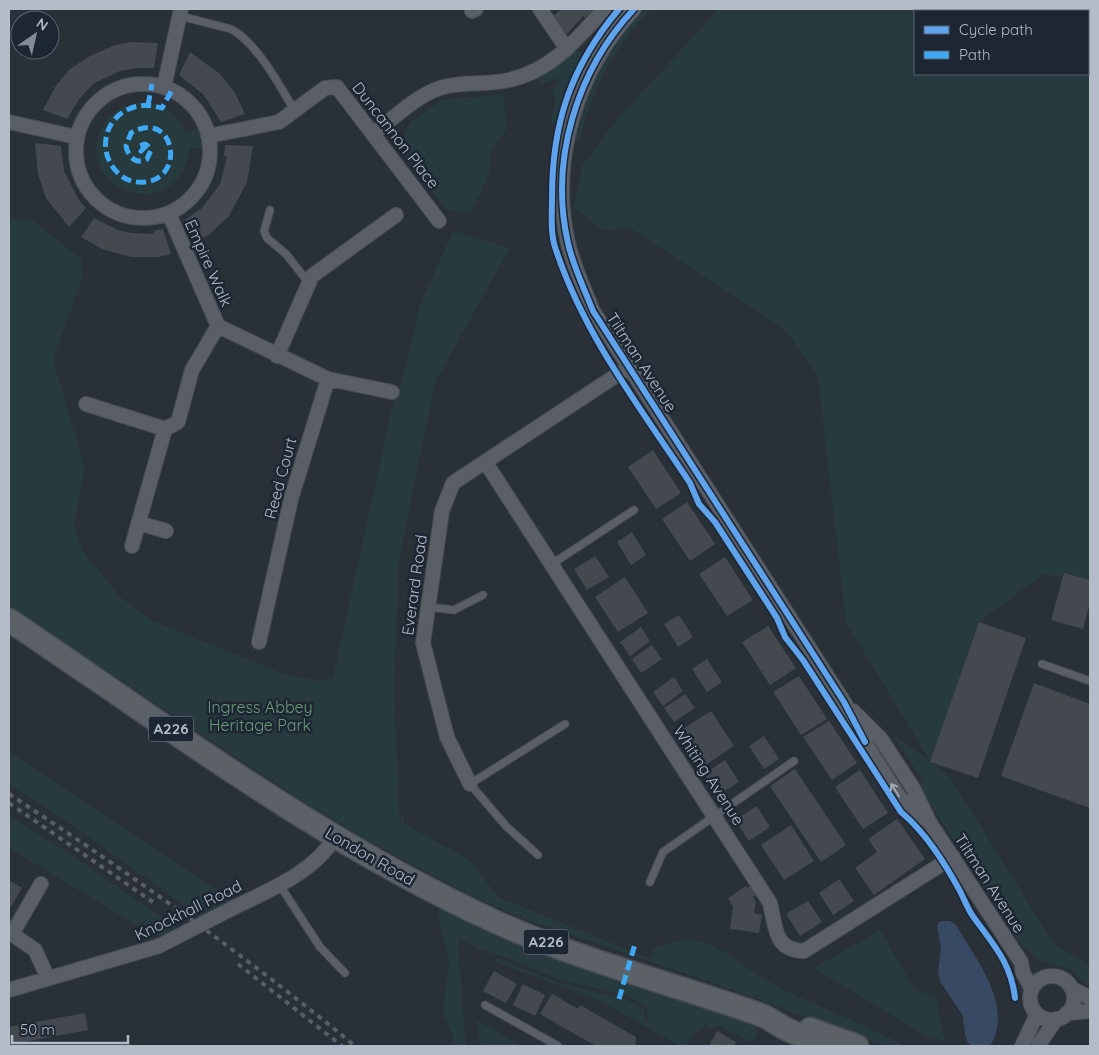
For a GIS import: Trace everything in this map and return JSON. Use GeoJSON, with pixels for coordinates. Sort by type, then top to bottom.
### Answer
{"type":"FeatureCollection","features":[{"type":"Feature","properties":{"kind":"main road","name":"London Road"},"geometry":{"type":"LineString","coordinates":[[9,620],[335,837],[395,872],[496,922],[546,942],[768,1018],[790,1021],[857,1046]]}},
{"type":"Feature","properties":{"kind":"main road","name":"London Road"},"geometry":{"type":"LineString","coordinates":[[768,1018],[786,1029],[824,1046]]}},
{"type":"Feature","properties":{"kind":"street"},"geometry":{"type":"LineString","coordinates":[[540,9],[567,49]]}},
{"type":"Feature","properties":{"kind":"street"},"geometry":{"type":"LineString","coordinates":[[374,134],[410,105],[439,88],[473,82],[503,82],[527,75],[550,64],[567,49],[604,9]]}},
{"type":"Feature","properties":{"kind":"street","name":"Tiltman Avenue"},"geometry":{"type":"LineString","coordinates":[[634,9],[604,46],[585,82],[571,121],[563,183],[564,220],[575,266],[593,311],[844,702],[868,748],[900,798],[930,823],[1021,962],[1044,978]]}},
{"type":"Feature","properties":{"kind":"street"},"geometry":{"type":"LineString","coordinates":[[164,87],[180,12]]}},
{"type":"Feature","properties":{"kind":"street"},"geometry":{"type":"LineString","coordinates":[[132,84],[164,87],[185,99],[196,110],[208,136],[210,161],[202,183],[188,201],[169,214],[148,219],[128,217],[108,210],[92,196],[81,178],[75,158],[76,138],[88,113],[96,102],[112,90],[132,84]]}},
{"type":"Feature","properties":{"kind":"street","name":"Duncannon Place"},"geometry":{"type":"LineString","coordinates":[[208,136],[272,124],[295,111],[325,88],[337,87],[439,221]]}},
{"type":"Feature","properties":{"kind":"street"},"geometry":{"type":"LineString","coordinates":[[9,122],[76,138]]}},
{"type":"Feature","properties":{"kind":"street","name":"Empire Walk"},"geometry":{"type":"LineString","coordinates":[[132,546],[165,429],[178,422],[192,370],[218,326],[169,214]]}},
{"type":"Feature","properties":{"kind":"street"},"geometry":{"type":"LineString","coordinates":[[277,356],[308,282],[316,272],[396,216]]}},
{"type":"Feature","properties":{"kind":"street"},"geometry":{"type":"LineString","coordinates":[[218,326],[328,379],[392,392]]}},
{"type":"Feature","properties":{"kind":"street","name":"Everard Road"},"geometry":{"type":"LineString","coordinates":[[470,784],[448,737],[423,644],[442,511],[452,483],[486,463],[629,367]]}},
{"type":"Feature","properties":{"kind":"street","name":"Reed Court"},"geometry":{"type":"LineString","coordinates":[[259,642],[291,499],[328,379]]}},
{"type":"Feature","properties":{"kind":"street"},"geometry":{"type":"LineString","coordinates":[[86,404],[165,429]]}},
{"type":"Feature","properties":{"kind":"street","name":"Whiting Avenue"},"geometry":{"type":"LineString","coordinates":[[486,463],[770,903],[782,944],[790,950],[804,951],[952,857]]}},
{"type":"Feature","properties":{"kind":"street"},"geometry":{"type":"LineString","coordinates":[[139,523],[166,531]]}},
{"type":"Feature","properties":{"kind":"street","name":"Knockhall Road"},"geometry":{"type":"LineString","coordinates":[[9,990],[159,946],[279,884],[316,862],[335,837]]}},
{"type":"Feature","properties":{"kind":"street"},"geometry":{"type":"LineString","coordinates":[[41,884],[10,937],[35,950],[48,978]]}},
{"type":"Feature","properties":{"kind":"street","name":"Tiltman Avenue"},"geometry":{"type":"LineString","coordinates":[[1021,962],[1023,973],[1032,989]]}},
{"type":"Feature","properties":{"kind":"street"},"geometry":{"type":"LineString","coordinates":[[1090,998],[1071,988],[1062,978],[1055,976],[1036,982],[1032,989],[1030,1001],[1037,1014],[1048,1019],[1090,1011]]}},
{"type":"Feature","properties":{"kind":"street"},"geometry":{"type":"LineString","coordinates":[[1038,1046],[1073,1001],[1071,988]]}},
{"type":"Feature","properties":{"kind":"street"},"geometry":{"type":"LineString","coordinates":[[1022,1046],[1037,1014]]}},
{"type":"Feature","properties":{"kind":"lane"},"geometry":{"type":"LineString","coordinates":[[180,12],[232,28],[239,33],[253,48],[295,111]]}},
{"type":"Feature","properties":{"kind":"lane"},"geometry":{"type":"LineString","coordinates":[[270,210],[264,231],[267,238],[286,254],[308,282]]}},
{"type":"Feature","properties":{"kind":"lane"},"geometry":{"type":"LineString","coordinates":[[552,564],[634,510]]}},
{"type":"Feature","properties":{"kind":"lane"},"geometry":{"type":"LineString","coordinates":[[428,607],[454,610],[483,595]]}},
{"type":"Feature","properties":{"kind":"lane"},"geometry":{"type":"LineString","coordinates":[[1042,664],[1090,680]]}},
{"type":"Feature","properties":{"kind":"lane"},"geometry":{"type":"LineString","coordinates":[[538,855],[506,826],[470,784],[565,724]]}},
{"type":"Feature","properties":{"kind":"lane"},"geometry":{"type":"LineString","coordinates":[[650,882],[663,852],[794,761]]}},
{"type":"Feature","properties":{"kind":"lane"},"geometry":{"type":"LineString","coordinates":[[279,884],[320,947],[345,973]]}},
{"type":"Feature","properties":{"kind":"lane"},"geometry":{"type":"LineString","coordinates":[[485,1005],[558,1046]]}},
{"type":"Feature","properties":{"kind":"green space"},"geometry":{"type":"Polygon","coordinates":[[[645,9],[651,9],[615,54],[591,103],[580,140],[575,139],[586,103],[601,69],[632,23],[645,9]]]}},
{"type":"Feature","properties":{"kind":"green space"},"geometry":{"type":"Polygon","coordinates":[[[719,9],[1090,9],[1090,583],[1044,574],[979,622],[931,762],[950,777],[1054,944],[1090,965],[1090,988],[1071,969],[1041,961],[1022,947],[993,898],[979,880],[919,786],[924,782],[892,734],[930,761],[846,623],[818,376],[785,330],[630,228],[602,230],[574,208],[582,166],[618,118],[719,9]]]}},
{"type":"Feature","properties":{"kind":"green space"},"geometry":{"type":"Polygon","coordinates":[[[574,46],[583,53],[569,79],[555,123],[550,123],[556,99],[551,93],[559,80],[555,78],[542,84],[538,80],[542,77],[543,73],[574,46]]]}},
{"type":"Feature","properties":{"kind":"green space"},"geometry":{"type":"Polygon","coordinates":[[[503,94],[507,128],[492,150],[489,173],[472,210],[464,213],[444,208],[399,147],[410,122],[442,100],[503,94]]]}},
{"type":"Feature","properties":{"kind":"green space"},"geometry":{"type":"Polygon","coordinates":[[[143,102],[163,107],[169,111],[186,132],[198,128],[203,149],[190,148],[181,173],[167,188],[148,194],[130,192],[113,183],[101,168],[96,149],[102,127],[109,117],[119,109],[143,102]]]}},
{"type":"Feature","properties":{"kind":"green space","name":"Ingress Abbey Heritage Park"},"geometry":{"type":"Polygon","coordinates":[[[9,219],[33,221],[81,259],[83,277],[53,359],[85,468],[74,526],[85,554],[119,596],[151,620],[285,674],[319,681],[333,677],[391,412],[401,385],[420,304],[453,231],[510,248],[436,381],[399,563],[394,688],[400,824],[403,812],[403,823],[469,859],[498,897],[651,959],[654,948],[682,940],[702,941],[722,950],[768,981],[785,990],[905,1046],[885,1046],[716,984],[525,919],[478,899],[363,838],[298,798],[9,607],[9,219]]]}},
{"type":"Feature","properties":{"kind":"green space"},"geometry":{"type":"Polygon","coordinates":[[[9,752],[240,905],[207,922],[62,818],[9,785],[9,752]]]}},
{"type":"Feature","properties":{"kind":"green space"},"geometry":{"type":"Polygon","coordinates":[[[9,815],[73,856],[185,933],[174,939],[153,935],[9,848],[9,815]]]}},
{"type":"Feature","properties":{"kind":"green space"},"geometry":{"type":"Polygon","coordinates":[[[439,907],[740,1019],[756,1027],[758,1034],[752,1042],[717,1025],[713,1029],[705,1024],[698,1033],[695,1033],[687,1046],[680,1046],[602,1002],[494,961],[496,958],[559,983],[626,999],[644,1010],[646,1021],[654,1025],[648,1021],[647,1007],[626,995],[561,980],[479,949],[460,939],[458,945],[466,1046],[454,1046],[454,1039],[443,1014],[449,962],[439,920],[439,907]]]}},
{"type":"Feature","properties":{"kind":"green space"},"geometry":{"type":"Polygon","coordinates":[[[880,930],[915,990],[936,997],[945,1041],[926,1036],[814,968],[880,930]]]}},
{"type":"Feature","properties":{"kind":"green space"},"geometry":{"type":"Polygon","coordinates":[[[476,1020],[522,1046],[481,1046],[476,1020]]]}},
{"type":"Feature","properties":{"kind":"water"},"geometry":{"type":"Polygon","coordinates":[[[941,921],[950,921],[956,925],[990,983],[998,1015],[996,1031],[990,1046],[973,1046],[968,1043],[963,1016],[940,981],[938,971],[941,949],[937,925],[941,921]]]}},
{"type":"Feature","properties":{"kind":"building"},"geometry":{"type":"Polygon","coordinates":[[[562,9],[592,10],[585,18],[583,16],[568,33],[563,33],[552,17],[562,9]]]}},
{"type":"Feature","properties":{"kind":"building"},"geometry":{"type":"Polygon","coordinates":[[[130,42],[158,43],[154,68],[120,71],[93,84],[80,98],[67,119],[43,110],[55,87],[70,69],[90,56],[115,45],[130,42]]]}},
{"type":"Feature","properties":{"kind":"building"},"geometry":{"type":"Polygon","coordinates":[[[190,52],[220,74],[235,93],[245,114],[221,122],[203,94],[179,75],[190,52]]]}},
{"type":"Feature","properties":{"kind":"building"},"geometry":{"type":"Polygon","coordinates":[[[35,143],[61,146],[64,171],[79,200],[86,208],[69,227],[46,198],[38,174],[35,143]]]}},
{"type":"Feature","properties":{"kind":"building"},"geometry":{"type":"Polygon","coordinates":[[[225,145],[253,146],[247,182],[229,216],[209,235],[199,240],[185,220],[202,208],[220,184],[227,157],[224,156],[225,145]]]}},
{"type":"Feature","properties":{"kind":"building"},"geometry":{"type":"Polygon","coordinates":[[[94,218],[118,230],[131,233],[154,234],[154,231],[163,229],[171,254],[159,257],[131,257],[102,249],[81,237],[94,218]]]}},
{"type":"Feature","properties":{"kind":"building"},"geometry":{"type":"Polygon","coordinates":[[[653,450],[681,493],[656,509],[628,467],[653,450]]]}},
{"type":"Feature","properties":{"kind":"building"},"geometry":{"type":"Polygon","coordinates":[[[687,502],[715,544],[690,561],[662,519],[687,502]]]}},
{"type":"Feature","properties":{"kind":"building"},"geometry":{"type":"Polygon","coordinates":[[[632,532],[646,555],[631,565],[617,542],[632,532]]]}},
{"type":"Feature","properties":{"kind":"building"},"geometry":{"type":"Polygon","coordinates":[[[595,556],[609,577],[587,590],[574,569],[595,556]]]}},
{"type":"Feature","properties":{"kind":"building"},"geometry":{"type":"Polygon","coordinates":[[[725,557],[753,600],[727,616],[699,574],[725,557]]]}},
{"type":"Feature","properties":{"kind":"building"},"geometry":{"type":"Polygon","coordinates":[[[1064,573],[1090,580],[1090,603],[1083,629],[1051,620],[1064,573]]]}},
{"type":"Feature","properties":{"kind":"building"},"geometry":{"type":"Polygon","coordinates":[[[625,577],[648,613],[618,632],[595,597],[625,577]]]}},
{"type":"Feature","properties":{"kind":"building"},"geometry":{"type":"Polygon","coordinates":[[[679,615],[693,637],[678,647],[664,624],[679,615]]]}},
{"type":"Feature","properties":{"kind":"building"},"geometry":{"type":"Polygon","coordinates":[[[979,622],[1026,638],[978,778],[930,762],[979,622]]]}},
{"type":"Feature","properties":{"kind":"building"},"geometry":{"type":"Polygon","coordinates":[[[768,626],[796,668],[770,685],[742,642],[768,626]]]}},
{"type":"Feature","properties":{"kind":"building"},"geometry":{"type":"Polygon","coordinates":[[[641,627],[650,641],[630,656],[620,642],[641,627]]]}},
{"type":"Feature","properties":{"kind":"building"},"geometry":{"type":"Polygon","coordinates":[[[652,645],[662,659],[641,673],[632,659],[652,645]]]}},
{"type":"Feature","properties":{"kind":"building"},"geometry":{"type":"Polygon","coordinates":[[[707,659],[722,682],[707,692],[692,669],[707,659]]]}},
{"type":"Feature","properties":{"kind":"building"},"geometry":{"type":"Polygon","coordinates":[[[799,676],[827,719],[801,735],[773,692],[799,676]]]}},
{"type":"Feature","properties":{"kind":"building"},"geometry":{"type":"Polygon","coordinates":[[[674,677],[683,691],[663,706],[653,692],[674,677]]]}},
{"type":"Feature","properties":{"kind":"building"},"geometry":{"type":"Polygon","coordinates":[[[1034,683],[1090,704],[1090,808],[1001,776],[1034,683]]]}},
{"type":"Feature","properties":{"kind":"building"},"geometry":{"type":"Polygon","coordinates":[[[685,694],[695,708],[674,722],[664,708],[685,694]]]}},
{"type":"Feature","properties":{"kind":"building"},"geometry":{"type":"Polygon","coordinates":[[[711,711],[734,746],[704,766],[681,730],[711,711]]]}},
{"type":"Feature","properties":{"kind":"building"},"geometry":{"type":"Polygon","coordinates":[[[829,721],[857,763],[832,780],[803,737],[829,721]]]}},
{"type":"Feature","properties":{"kind":"building"},"geometry":{"type":"Polygon","coordinates":[[[764,736],[779,759],[764,769],[749,746],[764,736]]]}},
{"type":"Feature","properties":{"kind":"building"},"geometry":{"type":"Polygon","coordinates":[[[725,760],[739,782],[718,795],[704,774],[725,760]]]}},
{"type":"Feature","properties":{"kind":"building"},"geometry":{"type":"Polygon","coordinates":[[[795,769],[846,845],[821,862],[770,786],[795,769]]]}},
{"type":"Feature","properties":{"kind":"building"},"geometry":{"type":"Polygon","coordinates":[[[860,770],[888,813],[863,829],[835,787],[860,770]]]}},
{"type":"Feature","properties":{"kind":"building"},"geometry":{"type":"Polygon","coordinates":[[[757,806],[770,827],[749,841],[735,820],[757,806]]]}},
{"type":"Feature","properties":{"kind":"building"},"geometry":{"type":"Polygon","coordinates":[[[897,819],[925,859],[874,895],[855,868],[877,852],[868,839],[897,819]]]}},
{"type":"Feature","properties":{"kind":"building"},"geometry":{"type":"Polygon","coordinates":[[[791,825],[814,861],[784,880],[761,845],[791,825]]]}},
{"type":"Feature","properties":{"kind":"building"},"geometry":{"type":"Polygon","coordinates":[[[839,879],[854,901],[833,915],[819,893],[839,879]]]}},
{"type":"Feature","properties":{"kind":"building"},"geometry":{"type":"Polygon","coordinates":[[[9,880],[22,888],[9,910],[9,880]]]}},
{"type":"Feature","properties":{"kind":"building"},"geometry":{"type":"Polygon","coordinates":[[[746,886],[747,888],[750,886],[756,895],[753,897],[756,902],[754,913],[762,915],[759,933],[730,929],[733,907],[728,898],[746,886]]]}},
{"type":"Feature","properties":{"kind":"building"},"geometry":{"type":"Polygon","coordinates":[[[808,901],[822,922],[800,936],[786,914],[808,901]]]}},
{"type":"Feature","properties":{"kind":"building"},"geometry":{"type":"Polygon","coordinates":[[[494,971],[517,984],[506,1003],[483,991],[494,971]]]}},
{"type":"Feature","properties":{"kind":"building"},"geometry":{"type":"Polygon","coordinates":[[[523,984],[545,995],[535,1016],[513,1005],[523,984]]]}},
{"type":"Feature","properties":{"kind":"building"},"geometry":{"type":"Polygon","coordinates":[[[552,994],[578,1009],[580,1005],[636,1037],[635,1044],[639,1046],[596,1046],[540,1014],[552,994]]]}},
{"type":"Feature","properties":{"kind":"building"},"geometry":{"type":"Polygon","coordinates":[[[85,1013],[88,1030],[9,1045],[9,1027],[85,1013]]]}},
{"type":"Feature","properties":{"kind":"building"},"geometry":{"type":"Polygon","coordinates":[[[717,1031],[736,1042],[734,1046],[709,1046],[717,1031]]]}},
{"type":"Feature","properties":{"kind":"railway"},"geometry":{"type":"LineString","coordinates":[[9,794],[98,853],[229,947],[355,1046]]}},
{"type":"Feature","properties":{"kind":"railway"},"geometry":{"type":"LineString","coordinates":[[9,803],[153,902]]}},
{"type":"Feature","properties":{"kind":"railway"},"geometry":{"type":"LineString","coordinates":[[238,964],[342,1046]]}},
{"type":"Feature","properties":{"kind":"marked path"},"geometry":{"type":"LineString","coordinates":[[148,105],[152,84]]}},
{"type":"Feature","properties":{"kind":"marked path"},"geometry":{"type":"LineString","coordinates":[[147,145],[141,151],[139,146],[146,144],[147,145],[148,146],[151,150],[147,159],[143,161],[133,159],[126,146],[131,133],[146,128],[157,130],[165,136],[170,147],[170,158],[167,169],[158,178],[137,182],[120,175],[111,164],[107,156],[106,138],[113,121],[120,114],[133,107],[150,106],[162,108],[172,90]]}},
{"type":"Feature","properties":{"kind":"marked path"},"geometry":{"type":"LineString","coordinates":[[619,999],[635,944]]}},
{"type":"Feature","properties":{"kind":"cycle path"},"geometry":{"type":"LineString","coordinates":[[619,9],[602,30],[577,74],[561,120],[556,144],[553,170],[552,231],[554,244],[568,281],[582,312],[615,371],[690,483],[699,504],[715,522],[777,618],[785,637],[803,660],[901,812],[919,829],[948,869],[972,915],[1005,963],[1013,985],[1015,998]]}},
{"type":"Feature","properties":{"kind":"cycle path"},"geometry":{"type":"LineString","coordinates":[[634,9],[614,33],[597,60],[583,88],[573,118],[562,180],[563,212],[573,260],[593,311],[844,702],[865,742]]}}]}
